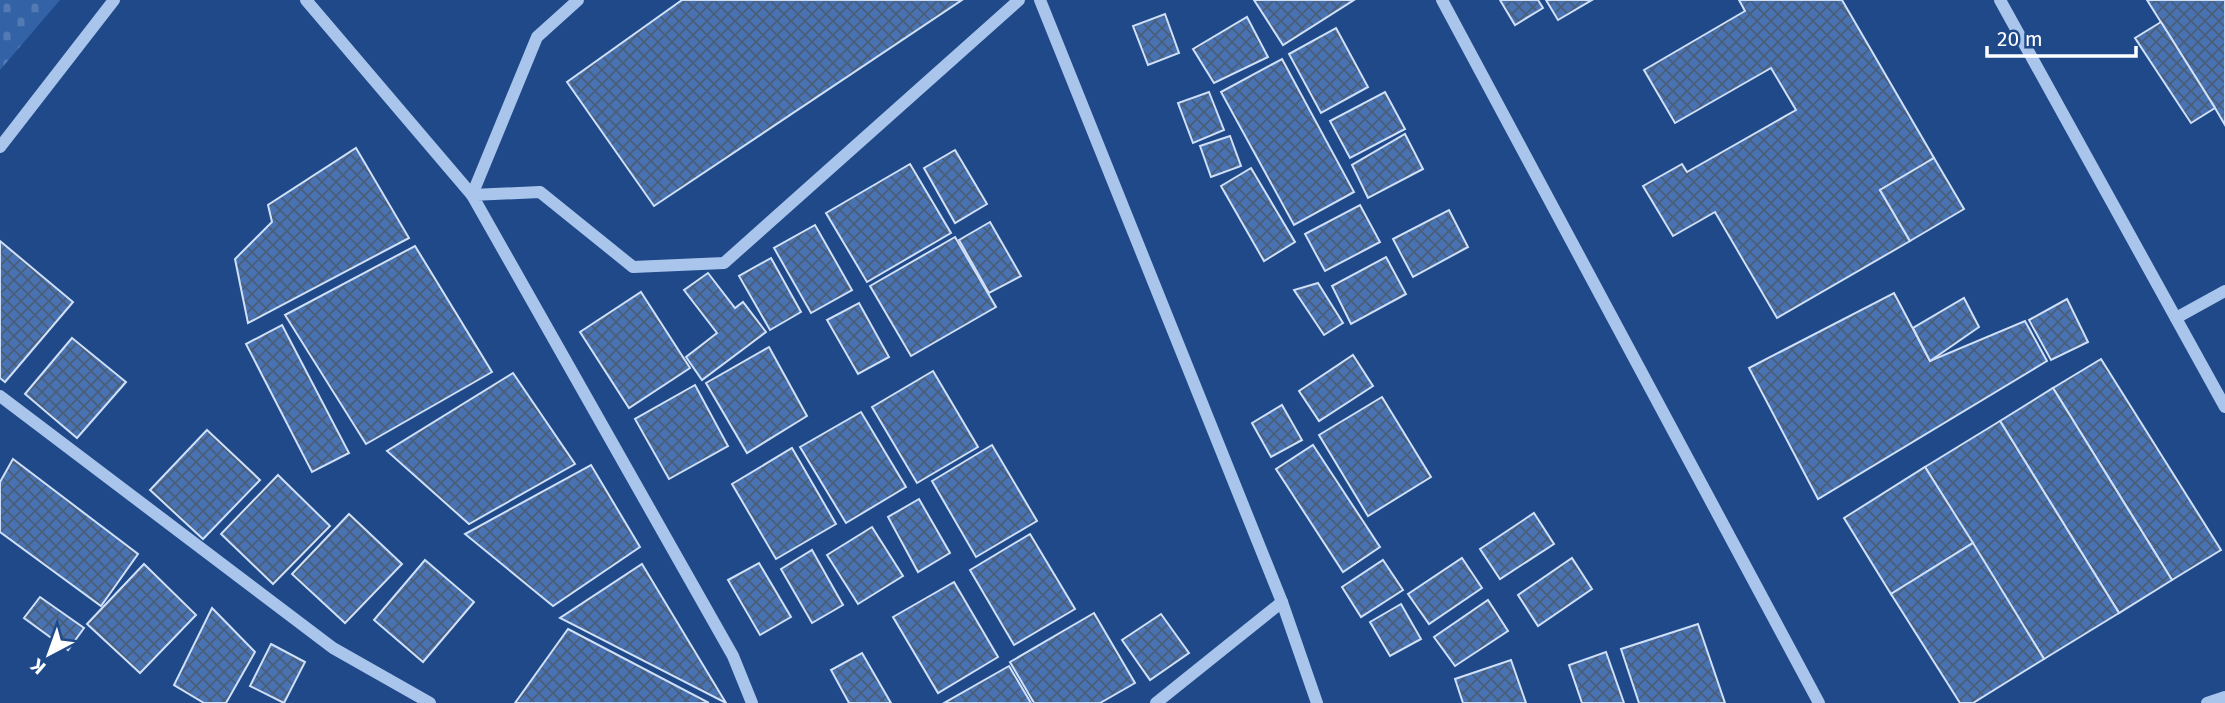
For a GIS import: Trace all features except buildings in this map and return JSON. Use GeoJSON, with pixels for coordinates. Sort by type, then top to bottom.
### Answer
{"type":"FeatureCollection","features":[{"type":"Feature","properties":{"kind":"street"},"geometry":{"type":"LineString","coordinates":[[0,147],[114,0]]}},
{"type":"Feature","properties":{"kind":"street"},"geometry":{"type":"LineString","coordinates":[[306,0],[472,195],[733,656],[751,703]]}},
{"type":"Feature","properties":{"kind":"street"},"geometry":{"type":"LineString","coordinates":[[472,195],[537,37],[578,0]]}},
{"type":"Feature","properties":{"kind":"street"},"geometry":{"type":"LineString","coordinates":[[472,195],[540,192],[633,267],[724,263],[1019,0]]}},
{"type":"Feature","properties":{"kind":"street"},"geometry":{"type":"LineString","coordinates":[[1040,0],[1282,602],[1317,703]]}},
{"type":"Feature","properties":{"kind":"street"},"geometry":{"type":"LineString","coordinates":[[1442,0],[1819,703]]}},
{"type":"Feature","properties":{"kind":"street"},"geometry":{"type":"LineString","coordinates":[[2000,0],[2225,407]]}},
{"type":"Feature","properties":{"kind":"street"},"geometry":{"type":"LineString","coordinates":[[2176,318],[2225,291]]}},
{"type":"Feature","properties":{"kind":"street"},"geometry":{"type":"LineString","coordinates":[[0,396],[333,649],[430,703]]}},
{"type":"Feature","properties":{"kind":"street"},"geometry":{"type":"LineString","coordinates":[[1156,703],[1282,602]]}},
{"type":"Feature","properties":{"kind":"street"},"geometry":{"type":"LineString","coordinates":[[2207,703],[2225,697]]}},
{"type":"Feature","properties":{"kind":"green space"},"geometry":{"type":"Polygon","coordinates":[[[0,0],[60,0],[0,70],[0,0]]]}}]}
